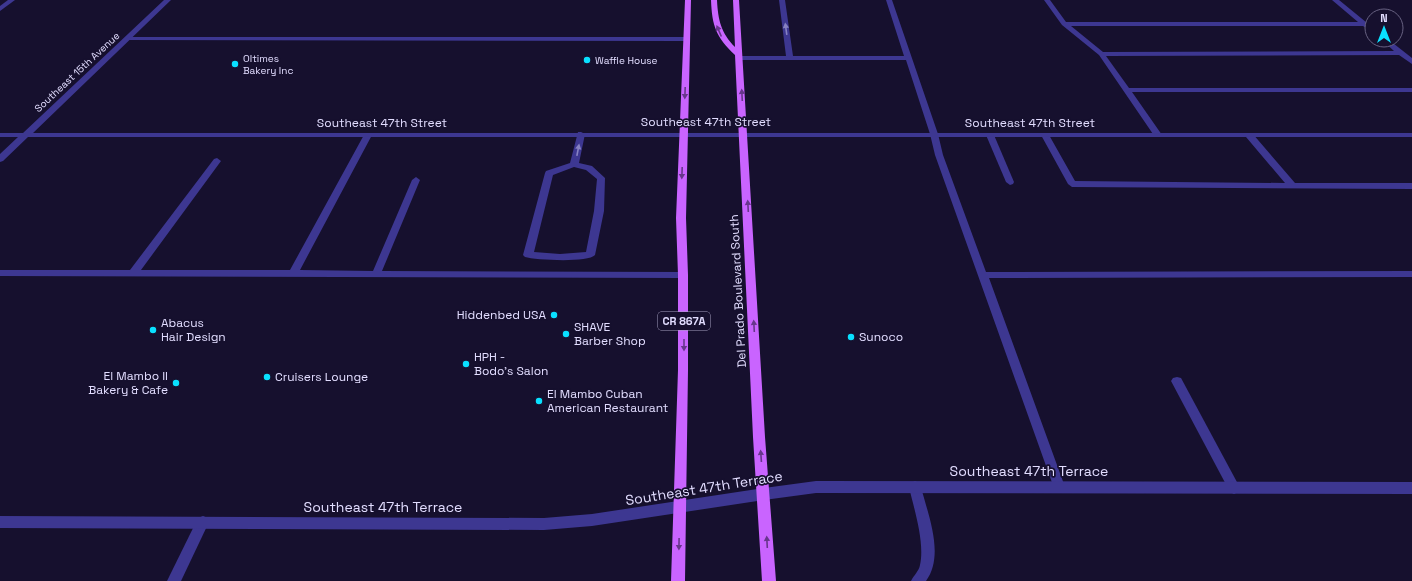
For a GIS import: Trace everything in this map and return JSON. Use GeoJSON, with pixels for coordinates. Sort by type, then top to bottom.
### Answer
{"type":"FeatureCollection","features":[{"type":"Feature","properties":{"kind":"main road","name":"CR 867A"},"geometry":{"type":"LineString","coordinates":[[678,581],[683,370],[683,275],[681,218],[688,0]]}},
{"type":"Feature","properties":{"kind":"main road"},"geometry":{"type":"LineString","coordinates":[[714,0],[715,21],[718,31],[724,42],[739,57]]}},
{"type":"Feature","properties":{"kind":"main road","name":"Del Prado Boulevard South"},"geometry":{"type":"LineString","coordinates":[[736,0],[759,437],[769,581]]}},
{"type":"Feature","properties":{"kind":"street"},"geometry":{"type":"LineString","coordinates":[[0,9],[12,0]]}},
{"type":"Feature","properties":{"kind":"street","name":"Southeast 15th Avenue"},"geometry":{"type":"LineString","coordinates":[[0,159],[168,0]]}},
{"type":"Feature","properties":{"kind":"street"},"geometry":{"type":"LineString","coordinates":[[782,0],[790,58]]}},
{"type":"Feature","properties":{"kind":"street"},"geometry":{"type":"LineString","coordinates":[[889,0],[934,134],[939,155],[1059,487]]}},
{"type":"Feature","properties":{"kind":"street"},"geometry":{"type":"LineString","coordinates":[[1047,0],[1064,24],[1101,54],[1158,135]]}},
{"type":"Feature","properties":{"kind":"street"},"geometry":{"type":"LineString","coordinates":[[1335,0],[1364,23]]}},
{"type":"Feature","properties":{"kind":"street"},"geometry":{"type":"LineString","coordinates":[[1064,24],[1364,24]]}},
{"type":"Feature","properties":{"kind":"street"},"geometry":{"type":"LineString","coordinates":[[127,39],[687,39]]}},
{"type":"Feature","properties":{"kind":"street"},"geometry":{"type":"LineString","coordinates":[[1395,48],[1412,62]]}},
{"type":"Feature","properties":{"kind":"street"},"geometry":{"type":"LineString","coordinates":[[1101,54],[1401,53]]}},
{"type":"Feature","properties":{"kind":"street"},"geometry":{"type":"LineString","coordinates":[[739,57],[908,58]]}},
{"type":"Feature","properties":{"kind":"street"},"geometry":{"type":"LineString","coordinates":[[1126,90],[1412,90]]}},
{"type":"Feature","properties":{"kind":"street"},"geometry":{"type":"LineString","coordinates":[[574,164],[581,134]]}},
{"type":"Feature","properties":{"kind":"street","name":"Southeast 47th Street"},"geometry":{"type":"LineString","coordinates":[[0,135],[1412,135]]}},
{"type":"Feature","properties":{"kind":"street"},"geometry":{"type":"LineString","coordinates":[[293,274],[368,135]]}},
{"type":"Feature","properties":{"kind":"street"},"geometry":{"type":"LineString","coordinates":[[990,135],[1010,182]]}},
{"type":"Feature","properties":{"kind":"street"},"geometry":{"type":"LineString","coordinates":[[1045,135],[1072,184],[1412,186]]}},
{"type":"Feature","properties":{"kind":"street"},"geometry":{"type":"LineString","coordinates":[[1249,135],[1292,185]]}},
{"type":"Feature","properties":{"kind":"street"},"geometry":{"type":"LineString","coordinates":[[133,273],[217,161]]}},
{"type":"Feature","properties":{"kind":"street"},"geometry":{"type":"LineString","coordinates":[[574,164],[589,168],[601,178],[599,211],[590,255],[560,257],[528,255],[549,173],[574,164]]}},
{"type":"Feature","properties":{"kind":"street"},"geometry":{"type":"LineString","coordinates":[[376,274],[416,180]]}},
{"type":"Feature","properties":{"kind":"street"},"geometry":{"type":"LineString","coordinates":[[556,275],[560,257]]}},
{"type":"Feature","properties":{"kind":"street"},"geometry":{"type":"LineString","coordinates":[[0,273],[683,275]]}},
{"type":"Feature","properties":{"kind":"street"},"geometry":{"type":"LineString","coordinates":[[982,275],[1412,274]]}},
{"type":"Feature","properties":{"kind":"street"},"geometry":{"type":"LineString","coordinates":[[1177,381],[1234,488]]}},
{"type":"Feature","properties":{"kind":"street","name":"Southeast 47th Terrace"},"geometry":{"type":"LineString","coordinates":[[0,522],[544,524],[592,520],[816,487],[1412,488]]}},
{"type":"Feature","properties":{"kind":"street"},"geometry":{"type":"LineString","coordinates":[[915,487],[926,535],[928,559],[926,570],[918,581]]}},
{"type":"Feature","properties":{"kind":"street"},"geometry":{"type":"LineString","coordinates":[[174,581],[203,522]]}},
{"type":"Feature","properties":{"kind":"place","name":"Waffle House"},"geometry":{"type":"Point","coordinates":[587,60]}},
{"type":"Feature","properties":{"kind":"place","name":"Oltimes Bakery Inc"},"geometry":{"type":"Point","coordinates":[235,64]}},
{"type":"Feature","properties":{"kind":"place","name":"Hiddenbed USA"},"geometry":{"type":"Point","coordinates":[554,315]}},
{"type":"Feature","properties":{"kind":"place","name":"Abacus Hair Design"},"geometry":{"type":"Point","coordinates":[153,330]}},
{"type":"Feature","properties":{"kind":"place","name":"SHAVE Barber Shop"},"geometry":{"type":"Point","coordinates":[566,334]}},
{"type":"Feature","properties":{"kind":"place","name":"Sunoco"},"geometry":{"type":"Point","coordinates":[851,337]}},
{"type":"Feature","properties":{"kind":"place","name":"HPH - Bodo's Salon"},"geometry":{"type":"Point","coordinates":[466,364]}},
{"type":"Feature","properties":{"kind":"place","name":"Cruisers Lounge"},"geometry":{"type":"Point","coordinates":[267,377]}},
{"type":"Feature","properties":{"kind":"place","name":"El Mambo II Bakery & Cafe"},"geometry":{"type":"Point","coordinates":[176,383]}},
{"type":"Feature","properties":{"kind":"place","name":"El Mambo Cuban American Restaurant"},"geometry":{"type":"Point","coordinates":[539,401]}}]}
